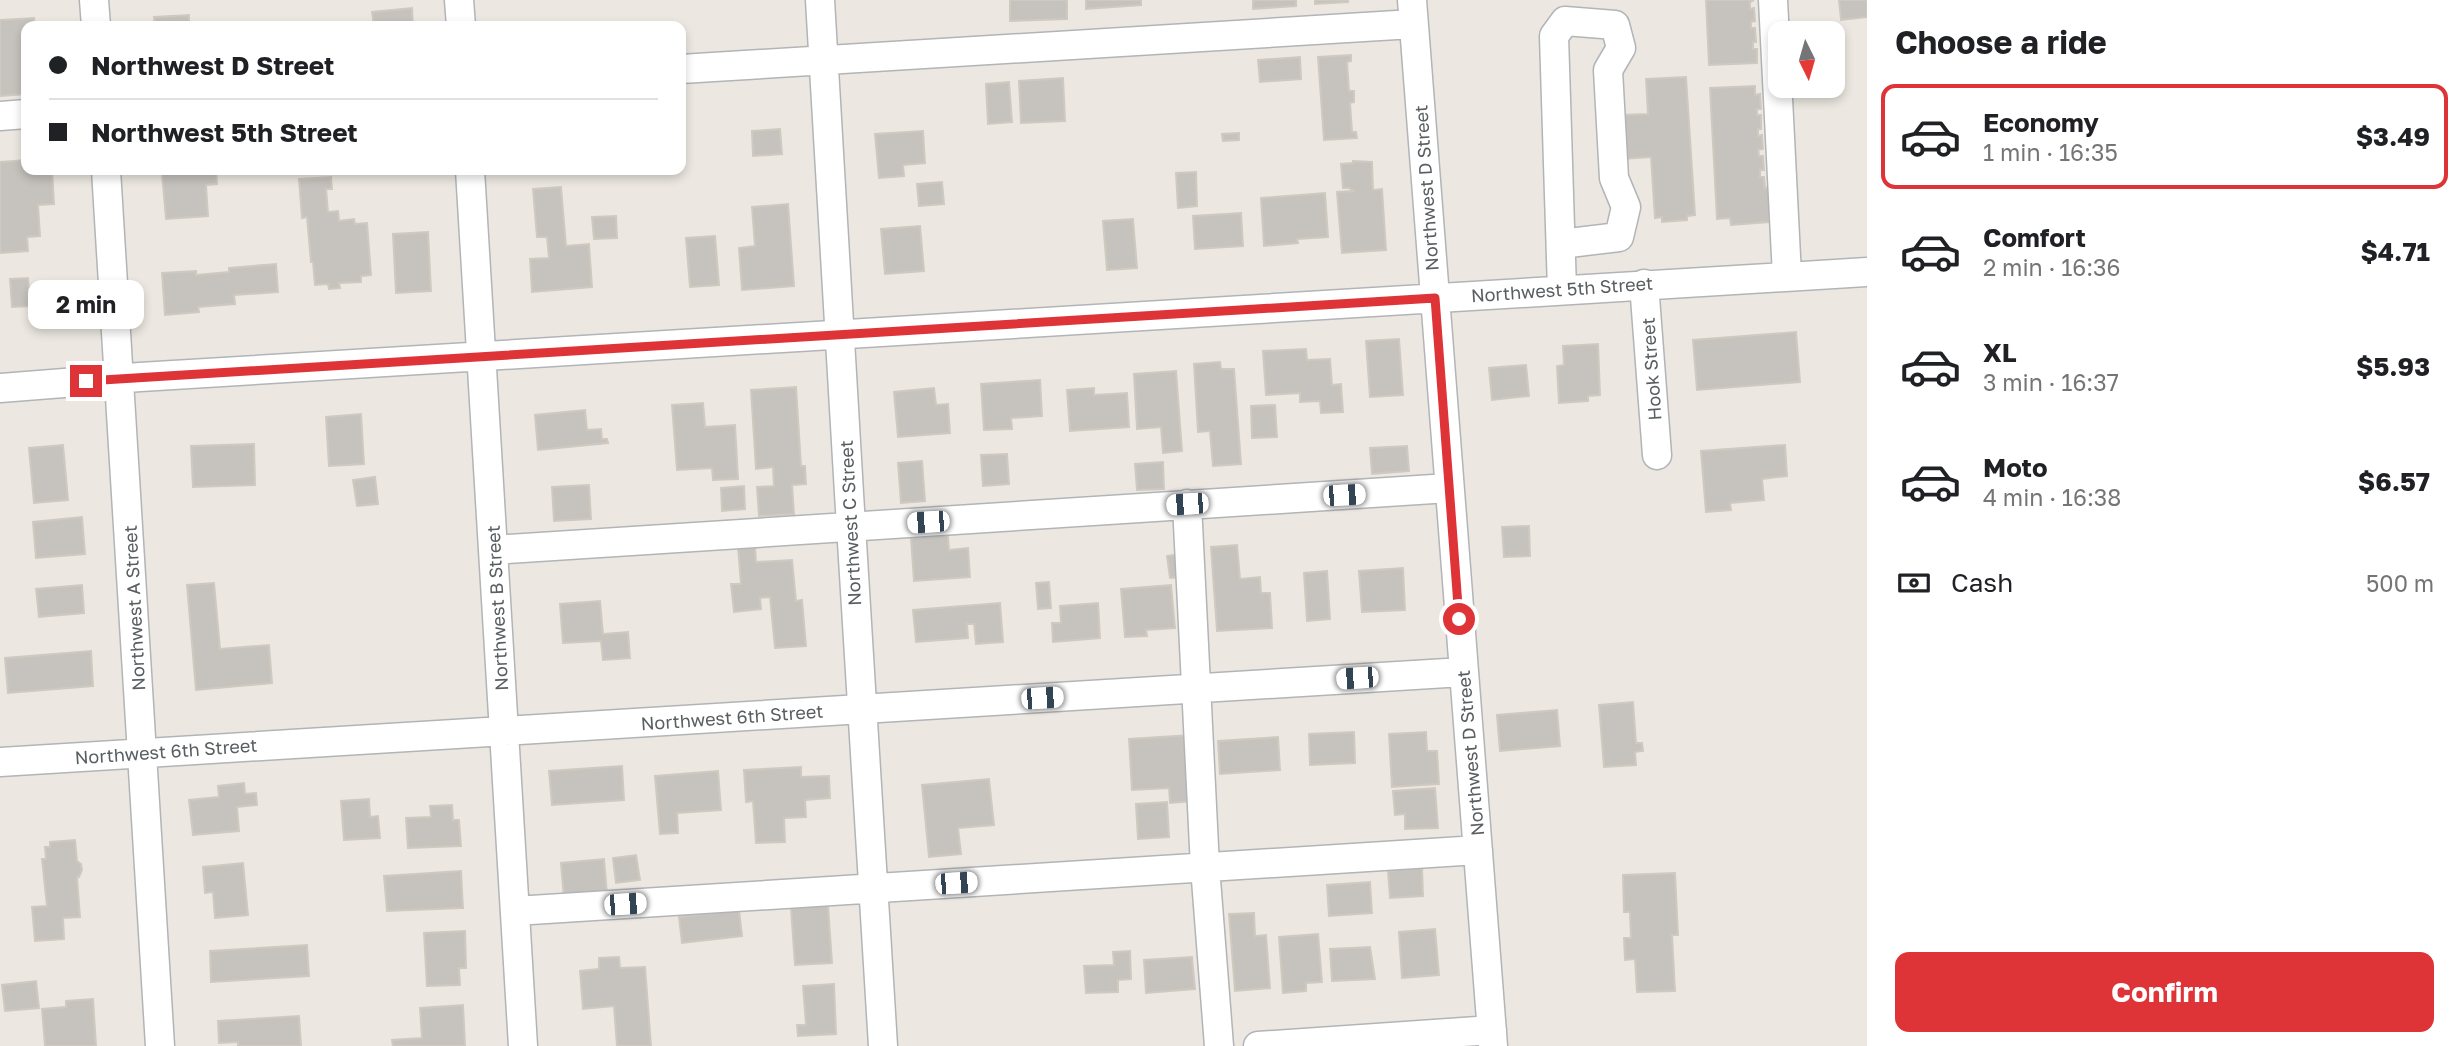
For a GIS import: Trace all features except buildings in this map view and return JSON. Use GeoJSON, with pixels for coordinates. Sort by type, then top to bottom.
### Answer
{"type":"FeatureCollection","features":[{"type":"Feature","properties":{"kind":"street"},"geometry":{"type":"LineString","coordinates":[[94,0],[96,21]]}},
{"type":"Feature","properties":{"kind":"street"},"geometry":{"type":"LineString","coordinates":[[459,0],[461,21]]}},
{"type":"Feature","properties":{"kind":"street","name":"Northwest C Street"},"geometry":{"type":"LineString","coordinates":[[820,0],[883,1046]]}},
{"type":"Feature","properties":{"kind":"street"},"geometry":{"type":"LineString","coordinates":[[1773,0],[1787,276]]}},
{"type":"Feature","properties":{"kind":"street"},"geometry":{"type":"LineString","coordinates":[[686,69],[1413,12]]}},
{"type":"Feature","properties":{"kind":"street","name":"Northwest D Street"},"geometry":{"type":"LineString","coordinates":[[1413,12],[1492,1038]]}},
{"type":"Feature","properties":{"kind":"street"},"geometry":{"type":"LineString","coordinates":[[1561,244],[1619,237],[1624,217],[1626,207],[1614,178],[1608,71],[1620,48],[1615,25],[1565,21],[1554,36],[1562,290]]}},
{"type":"Feature","properties":{"kind":"street"},"geometry":{"type":"LineString","coordinates":[[0,116],[21,114]]}},
{"type":"Feature","properties":{"kind":"street","name":"Northwest A Street"},"geometry":{"type":"LineString","coordinates":[[106,175],[160,1046]]}},
{"type":"Feature","properties":{"kind":"street","name":"Northwest B Street"},"geometry":{"type":"LineString","coordinates":[[470,175],[523,1046]]}},
{"type":"Feature","properties":{"kind":"street","name":"Northwest 5th Street"},"geometry":{"type":"LineString","coordinates":[[0,388],[1867,272]]}},
{"type":"Feature","properties":{"kind":"street","name":"Hook Street"},"geometry":{"type":"LineString","coordinates":[[1644,284],[1657,455]]}},
{"type":"Feature","properties":{"kind":"street"},"geometry":{"type":"LineString","coordinates":[[493,550],[1449,488]]}},
{"type":"Feature","properties":{"kind":"street"},"geometry":{"type":"LineString","coordinates":[[1187,504],[1205,867],[1219,1046]]}},
{"type":"Feature","properties":{"kind":"street","name":"Northwest 6th Street"},"geometry":{"type":"LineString","coordinates":[[0,762],[1463,672]]}},
{"type":"Feature","properties":{"kind":"street"},"geometry":{"type":"LineString","coordinates":[[515,911],[1478,850]]}},
{"type":"Feature","properties":{"kind":"street"},"geometry":{"type":"LineString","coordinates":[[1258,1046],[1492,1038]]}},
{"type":"Feature","properties":{"kind":"route"},"geometry":{"type":"LineString","coordinates":[[86,381],[1435,298],[1459,619]]}}]}
